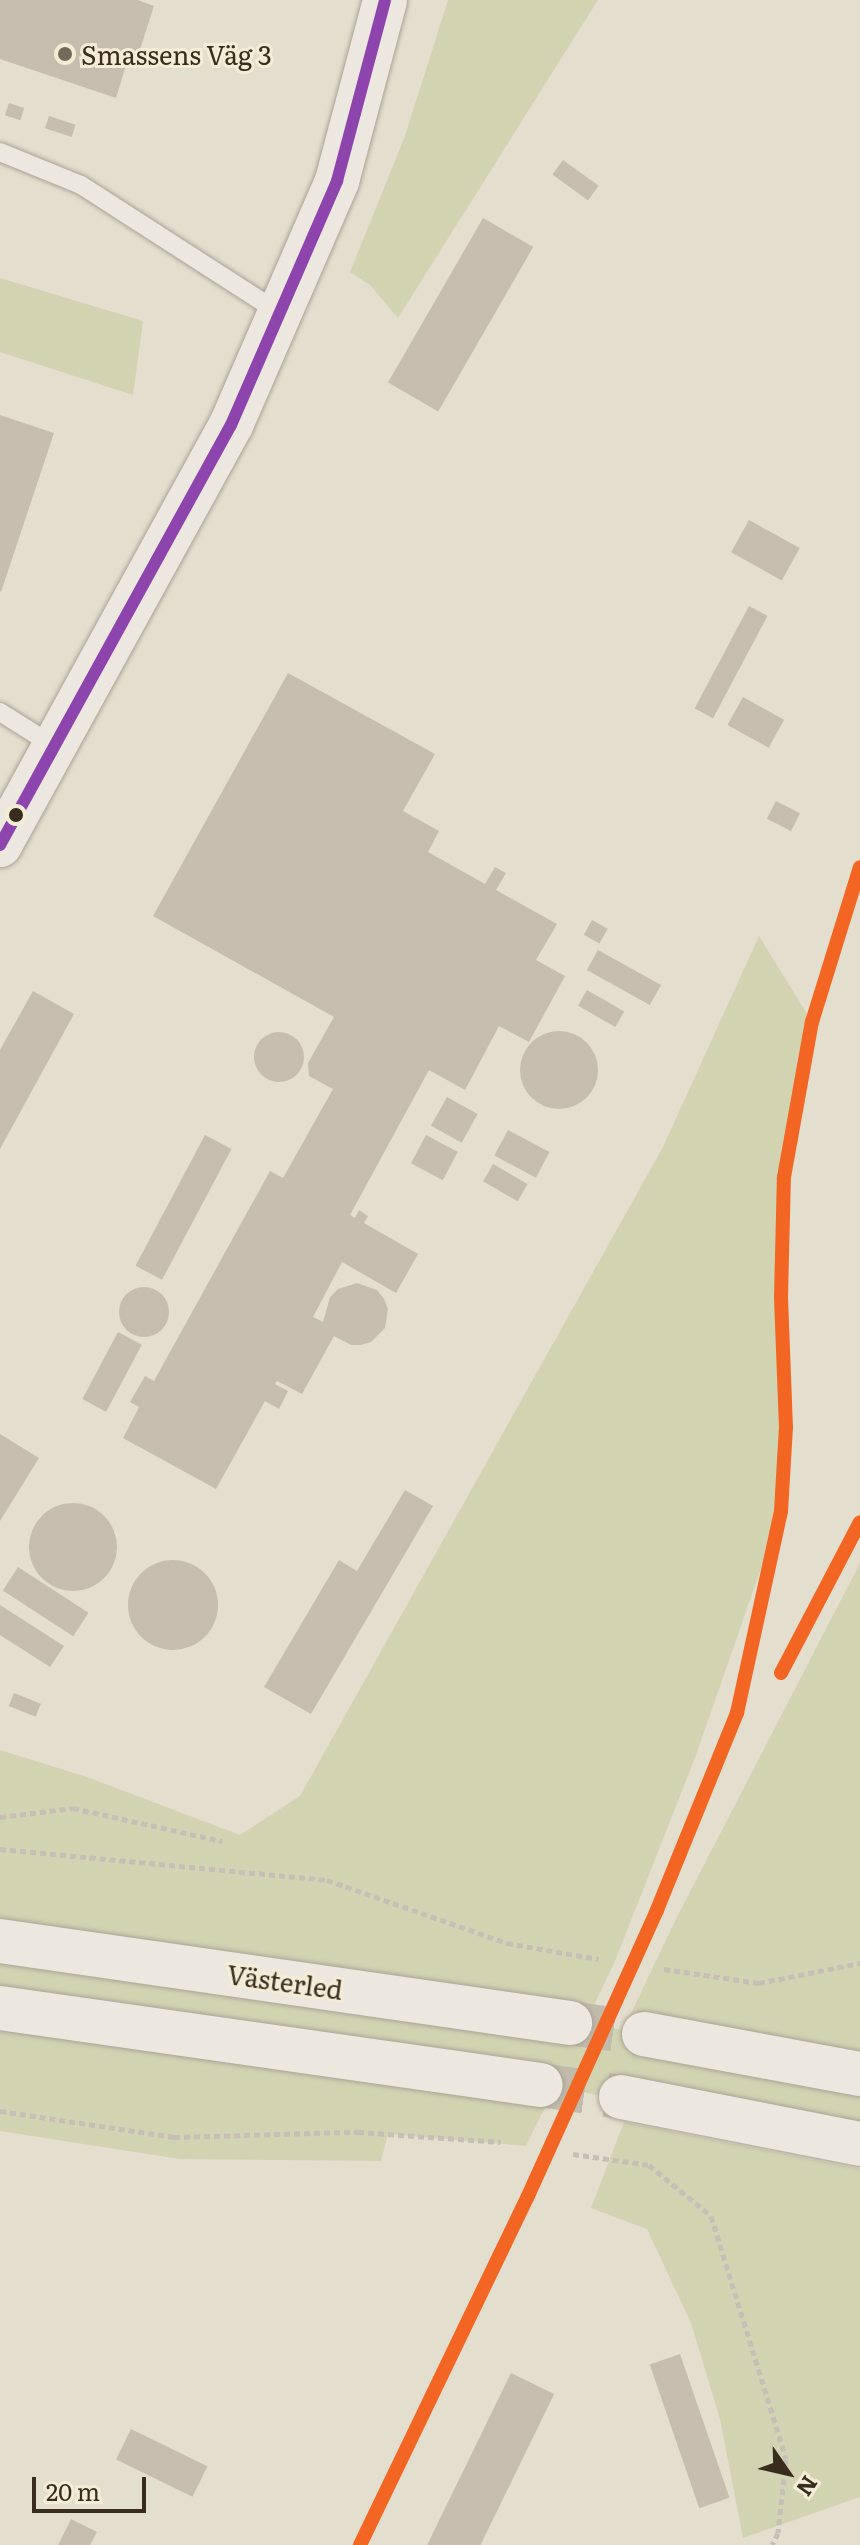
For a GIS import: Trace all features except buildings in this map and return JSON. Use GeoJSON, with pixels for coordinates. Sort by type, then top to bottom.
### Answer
{"type":"FeatureCollection","features":[{"type":"Feature","properties":{"kind":"street"},"geometry":{"type":"LineString","coordinates":[[0,845],[194,495],[281,314],[337,181],[385,0]]}},
{"type":"Feature","properties":{"kind":"street","name":"Västerled"},"geometry":{"type":"LineString","coordinates":[[0,1941],[570,2023]]}},
{"type":"Feature","properties":{"kind":"street"},"geometry":{"type":"LineString","coordinates":[[0,2008],[541,2085]]}},
{"type":"Feature","properties":{"kind":"street"},"geometry":{"type":"LineString","coordinates":[[644,2034],[860,2074]]}},
{"type":"Feature","properties":{"kind":"street"},"geometry":{"type":"LineString","coordinates":[[621,2097],[860,2144]]}},
{"type":"Feature","properties":{"kind":"lane"},"geometry":{"type":"LineString","coordinates":[[0,152],[81,185],[281,314]]}},
{"type":"Feature","properties":{"kind":"lane"},"geometry":{"type":"LineString","coordinates":[[0,712],[54,746]]}},
{"type":"Feature","properties":{"kind":"path"},"geometry":{"type":"LineString","coordinates":[[0,1817],[73,1808],[222,1841]]}},
{"type":"Feature","properties":{"kind":"path"},"geometry":{"type":"LineString","coordinates":[[0,1849],[327,1880],[507,1943],[599,1959]]}},
{"type":"Feature","properties":{"kind":"path"},"geometry":{"type":"LineString","coordinates":[[664,1969],[759,1983],[860,1963]]}},
{"type":"Feature","properties":{"kind":"path"},"geometry":{"type":"LineString","coordinates":[[0,2111],[174,2137],[358,2132],[501,2142]]}},
{"type":"Feature","properties":{"kind":"path"},"geometry":{"type":"LineString","coordinates":[[573,2154],[649,2165],[711,2216],[786,2459],[778,2533],[772,2545]]}},
{"type":"Feature","properties":{"kind":"green space"},"geometry":{"type":"Polygon","coordinates":[[[448,0],[598,0],[398,318],[370,285],[350,272],[405,136],[448,0]]]}},
{"type":"Feature","properties":{"kind":"green space"},"geometry":{"type":"Polygon","coordinates":[[[0,278],[143,321],[133,395],[0,352],[0,278]]]}},
{"type":"Feature","properties":{"kind":"green space"},"geometry":{"type":"Polygon","coordinates":[[[759,936],[812,1022],[784,1177],[781,1297],[786,1428],[781,1511],[695,1758],[615,1961],[585,2024],[623,2030],[675,1921],[860,1563],[860,2144],[555,2087],[526,2146],[388,2134],[381,2161],[180,2159],[0,2131],[0,1750],[87,1777],[240,1835],[300,1796],[663,1147],[759,936]]]}},
{"type":"Feature","properties":{"kind":"green space"},"geometry":{"type":"Polygon","coordinates":[[[624,2122],[860,2169],[860,2497],[743,2538],[720,2419],[691,2323],[647,2229],[591,2208],[624,2122]]]}},
{"type":"Feature","properties":{"kind":"tunnel"},"geometry":{"type":"LineString","coordinates":[[570,2023],[644,2034]]}},
{"type":"Feature","properties":{"kind":"tunnel"},"geometry":{"type":"LineString","coordinates":[[541,2085],[621,2097]]}},
{"type":"Feature","properties":{"kind":"transit line"},"geometry":{"type":"LineString","coordinates":[[0,845],[231,425],[337,181],[385,0]]}},
{"type":"Feature","properties":{"kind":"transit line"},"geometry":{"type":"LineString","coordinates":[[360,2545],[528,2196],[657,1910],[737,1713],[781,1511],[786,1428],[781,1297],[784,1177],[812,1022],[860,867]]}},
{"type":"Feature","properties":{"kind":"transit line"},"geometry":{"type":"LineString","coordinates":[[781,1673],[860,1522]]}},
{"type":"Feature","properties":{"kind":"place","name":"Smassens Väg 3"},"geometry":{"type":"Point","coordinates":[65,54]}}]}
